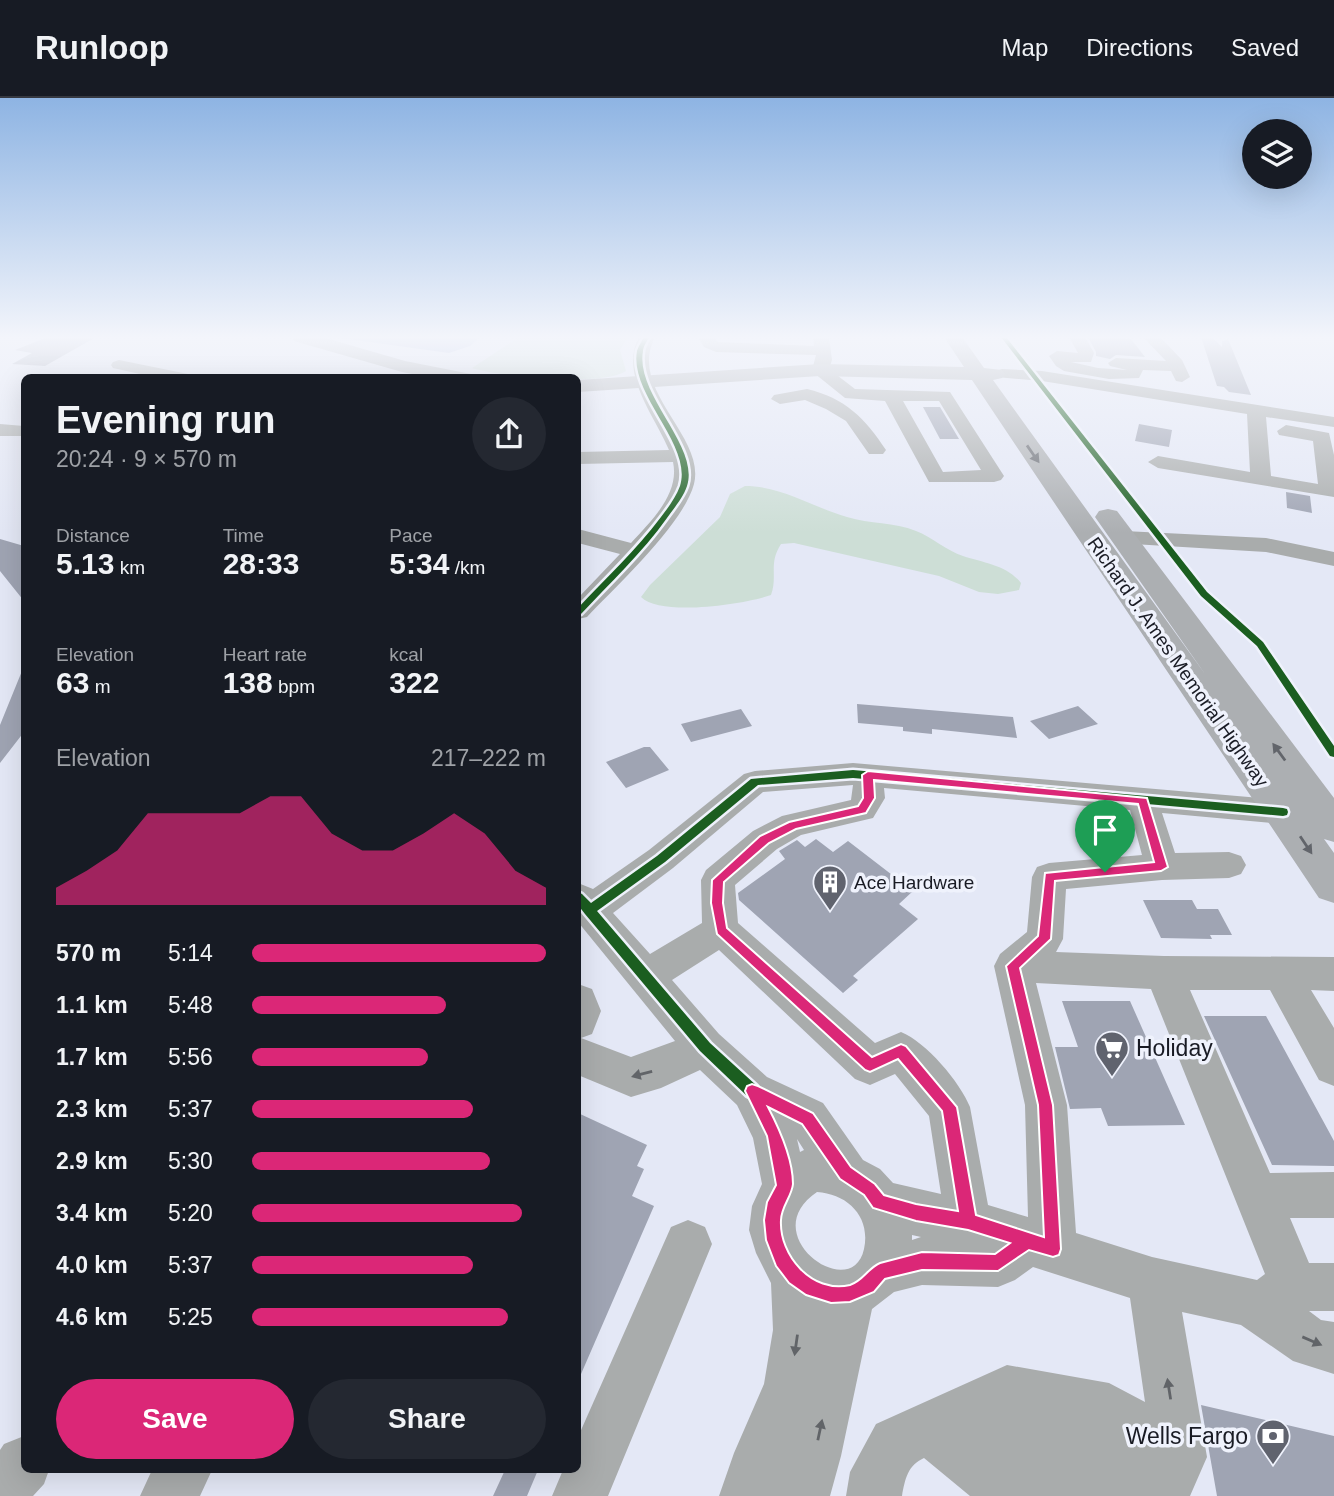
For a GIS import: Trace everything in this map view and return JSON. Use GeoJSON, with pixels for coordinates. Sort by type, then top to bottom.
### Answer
{"type":"FeatureCollection","features":[{"type":"Feature","properties":{"kind":"main road"},"geometry":{"type":"LineString","coordinates":[[1001,402],[1088,504]]}},
{"type":"Feature","properties":{"kind":"main road"},"geometry":{"type":"LineString","coordinates":[[1023,402],[1051,441]]}},
{"type":"Feature","properties":{"kind":"main road","name":"Richard J. Ames Memorial Highway"},"geometry":{"type":"LineString","coordinates":[[1088,504],[1124,538],[1334,827]]}},
{"type":"Feature","properties":{"kind":"main road","name":"Richard J. Ames Memorial Highway"},"geometry":{"type":"LineString","coordinates":[[1088,504],[1283,812],[1334,886]]}},
{"type":"Feature","properties":{"kind":"street"},"geometry":{"type":"LineString","coordinates":[[581,609],[666,517],[687,477],[683,456],[655,402]]}},
{"type":"Feature","properties":{"kind":"street"},"geometry":{"type":"LineString","coordinates":[[826,402],[852,417],[876,450]]}},
{"type":"Feature","properties":{"kind":"street"},"geometry":{"type":"LineString","coordinates":[[832,405],[837,402]]}},
{"type":"Feature","properties":{"kind":"street"},"geometry":{"type":"LineString","coordinates":[[894,402],[936,478],[994,476],[948,402]]}},
{"type":"Feature","properties":{"kind":"street"},"geometry":{"type":"LineString","coordinates":[[1158,462],[1329,492],[1322,437],[1200,402]]}},
{"type":"Feature","properties":{"kind":"street"},"geometry":{"type":"LineString","coordinates":[[1256,418],[1334,422]]}},
{"type":"Feature","properties":{"kind":"street"},"geometry":{"type":"LineString","coordinates":[[1256,418],[1261,480]]}},
{"type":"Feature","properties":{"kind":"street"},"geometry":{"type":"LineString","coordinates":[[0,430],[21,431]]}},
{"type":"Feature","properties":{"kind":"street"},"geometry":{"type":"LineString","coordinates":[[581,458],[683,456]]}},
{"type":"Feature","properties":{"kind":"street"},"geometry":{"type":"LineString","coordinates":[[581,538],[634,551]]}},
{"type":"Feature","properties":{"kind":"street"},"geometry":{"type":"LineString","coordinates":[[1124,538],[1266,545],[1334,559]]}},
{"type":"Feature","properties":{"kind":"street"},"geometry":{"type":"LineString","coordinates":[[802,1496],[865,1283],[887,1255],[889,1237],[886,1219],[808,1118],[752,1091],[705,1047],[583,904],[661,859],[755,782],[853,774],[1283,812]]}},
{"type":"Feature","properties":{"kind":"street"},"geometry":{"type":"LineString","coordinates":[[868,775],[869,798],[862,810],[793,825],[765,840],[718,880],[717,903],[721,930],[870,1065],[901,1051],[949,1107],[968,1222]]}},
{"type":"Feature","properties":{"kind":"street"},"geometry":{"type":"LineString","coordinates":[[1143,801],[1161,867]]}},
{"type":"Feature","properties":{"kind":"street"},"geometry":{"type":"LineString","coordinates":[[1013,966],[1045,939],[1049,877],[1229,864]]}},
{"type":"Feature","properties":{"kind":"street"},"geometry":{"type":"LineString","coordinates":[[645,977],[721,930]]}},
{"type":"Feature","properties":{"kind":"street"},"geometry":{"type":"LineString","coordinates":[[1013,966],[1164,973],[1334,974]]}},
{"type":"Feature","properties":{"kind":"street"},"geometry":{"type":"LineString","coordinates":[[1013,966],[1046,1105],[1040,1245]]}},
{"type":"Feature","properties":{"kind":"street"},"geometry":{"type":"LineString","coordinates":[[1164,973],[1259,1196],[1311,1343],[1334,1348]]}},
{"type":"Feature","properties":{"kind":"street"},"geometry":{"type":"LineString","coordinates":[[1281,974],[1334,1066]]}},
{"type":"Feature","properties":{"kind":"street"},"geometry":{"type":"LineString","coordinates":[[581,1057],[631,1077],[661,1069],[705,1047]]}},
{"type":"Feature","properties":{"kind":"street"},"geometry":{"type":"LineString","coordinates":[[752,1091],[774,1135],[785,1186]]}},
{"type":"Feature","properties":{"kind":"street"},"geometry":{"type":"LineString","coordinates":[[1040,1245],[998,1263],[922,1261],[831,1294],[813,1289],[795,1277],[782,1260],[773,1230],[776,1202],[785,1186],[797,1175],[812,1169],[829,1168],[916,1213],[968,1222],[1040,1245],[1152,1281],[1294,1292]]}},
{"type":"Feature","properties":{"kind":"street"},"geometry":{"type":"LineString","coordinates":[[1259,1196],[1334,1195]]}},
{"type":"Feature","properties":{"kind":"street"},"geometry":{"type":"LineString","coordinates":[[580,1496],[688,1244]]}},
{"type":"Feature","properties":{"kind":"street"},"geometry":{"type":"LineString","coordinates":[[747,1496],[761,1453],[790,1387],[798,1330],[795,1277]]}},
{"type":"Feature","properties":{"kind":"street"},"geometry":{"type":"LineString","coordinates":[[1152,1281],[1170,1476]]}},
{"type":"Feature","properties":{"kind":"street"},"geometry":{"type":"LineString","coordinates":[[874,1496],[878,1472],[895,1443],[1007,1391],[1109,1410],[1170,1476]]}},
{"type":"Feature","properties":{"kind":"street"},"geometry":{"type":"LineString","coordinates":[[930,1427],[1010,1461],[1120,1487],[1170,1476]]}},
{"type":"Feature","properties":{"kind":"street"},"geometry":{"type":"LineString","coordinates":[[930,1427],[1013,1496]]}},
{"type":"Feature","properties":{"kind":"street"},"geometry":{"type":"LineString","coordinates":[[0,1492],[21,1468]]}},
{"type":"Feature","properties":{"kind":"street"},"geometry":{"type":"LineString","coordinates":[[168,1496],[182,1473]]}},
{"type":"Feature","properties":{"kind":"shaded area"},"geometry":{"type":"Polygon","coordinates":[[[745,486],[772,489],[847,517],[916,531],[957,554],[1009,572],[1021,583],[1019,590],[998,594],[979,592],[939,576],[794,543],[781,544],[777,551],[771,595],[724,605],[684,608],[651,603],[641,597],[720,517],[730,494],[745,486]]]}},
{"type":"Feature","properties":{"kind":"building"},"geometry":{"type":"Polygon","coordinates":[[[923,407],[940,407],[959,439],[940,439],[923,407]]]}},
{"type":"Feature","properties":{"kind":"building"},"geometry":{"type":"Polygon","coordinates":[[[1139,424],[1172,430],[1169,447],[1135,441],[1139,424]]]}},
{"type":"Feature","properties":{"kind":"building"},"geometry":{"type":"Polygon","coordinates":[[[1286,492],[1310,496],[1312,513],[1287,508],[1286,492]]]}},
{"type":"Feature","properties":{"kind":"building"},"geometry":{"type":"Polygon","coordinates":[[[0,539],[21,545],[21,597],[0,571],[0,539]]]}},
{"type":"Feature","properties":{"kind":"building"},"geometry":{"type":"Polygon","coordinates":[[[21,673],[21,736],[0,763],[0,725],[21,673]]]}},
{"type":"Feature","properties":{"kind":"building"},"geometry":{"type":"Polygon","coordinates":[[[857,704],[1013,717],[1017,738],[932,729],[932,734],[903,731],[903,727],[858,723],[857,704]]]}},
{"type":"Feature","properties":{"kind":"building"},"geometry":{"type":"Polygon","coordinates":[[[1078,706],[1098,724],[1049,739],[1030,721],[1078,706]]]}},
{"type":"Feature","properties":{"kind":"building"},"geometry":{"type":"Polygon","coordinates":[[[741,709],[752,726],[691,742],[681,724],[741,709]]]}},
{"type":"Feature","properties":{"kind":"building"},"geometry":{"type":"Polygon","coordinates":[[[650,747],[669,770],[626,788],[606,762],[650,747]]]}},
{"type":"Feature","properties":{"kind":"building","name":"Ace Hardware"},"geometry":{"type":"Polygon","coordinates":[[[816,839],[833,852],[848,841],[913,891],[899,904],[918,919],[853,976],[858,980],[843,993],[739,900],[738,893],[785,859],[779,851],[797,840],[805,847],[816,839]]]}},
{"type":"Feature","properties":{"kind":"building"},"geometry":{"type":"Polygon","coordinates":[[[1143,900],[1192,900],[1197,909],[1218,909],[1232,935],[1210,935],[1212,939],[1161,938],[1143,900]]]}},
{"type":"Feature","properties":{"kind":"building","name":"Holiday"},"geometry":{"type":"Polygon","coordinates":[[[1062,1001],[1130,1001],[1185,1125],[1108,1126],[1101,1108],[1070,1109],[1055,1047],[1078,1047],[1062,1001]]]}},
{"type":"Feature","properties":{"kind":"building","name":"Holiday"},"geometry":{"type":"Polygon","coordinates":[[[1204,1016],[1266,1016],[1334,1141],[1334,1166],[1272,1165],[1204,1016]]]}},
{"type":"Feature","properties":{"kind":"building"},"geometry":{"type":"Polygon","coordinates":[[[581,1114],[647,1145],[637,1166],[644,1169],[632,1196],[654,1206],[581,1374],[581,1114]]]}},
{"type":"Feature","properties":{"kind":"building","name":"Wells Fargo"},"geometry":{"type":"Polygon","coordinates":[[[1201,1405],[1334,1436],[1334,1496],[1217,1496],[1201,1405]]]}},
{"type":"Feature","properties":{"kind":"building"},"geometry":{"type":"Polygon","coordinates":[[[504,1473],[537,1473],[527,1496],[493,1496],[504,1473]]]}},
{"type":"Feature","properties":{"kind":"cycle path"},"geometry":{"type":"LineString","coordinates":[[581,609],[659,525],[683,488],[686,474],[683,459],[654,402]]}},
{"type":"Feature","properties":{"kind":"cycle path"},"geometry":{"type":"LineString","coordinates":[[1054,402],[1204,594],[1260,644],[1334,754]]}},
{"type":"Feature","properties":{"kind":"cycle path"},"geometry":{"type":"LineString","coordinates":[[589,911],[661,859],[755,782],[853,774],[1283,812]]}},
{"type":"Feature","properties":{"kind":"cycle path"},"geometry":{"type":"LineString","coordinates":[[581,901],[705,1047],[752,1091]]}},
{"type":"Feature","properties":{"kind":"place","name":"Ace Hardware"},"geometry":{"type":"Point","coordinates":[830,912]}},
{"type":"Feature","properties":{"kind":"place","name":"Holiday"},"geometry":{"type":"Point","coordinates":[1112,1078]}},
{"type":"Feature","properties":{"kind":"place","name":"Wells Fargo"},"geometry":{"type":"Point","coordinates":[1273,1466]}},
{"type":"Feature","properties":{"kind":"route"},"geometry":{"type":"LineString","coordinates":[[1105,872],[1049,877],[1045,939],[1013,966],[1046,1105],[1053,1249],[968,1222],[916,1213],[878,1202],[858,1180],[846,1173],[808,1118],[752,1091],[774,1135],[785,1186],[776,1202],[772,1220],[774,1240],[782,1260],[795,1277],[813,1289],[831,1294],[850,1294],[868,1286],[880,1272],[922,1261],[998,1263],[1028,1241],[968,1222],[949,1107],[901,1051],[870,1065],[721,930],[717,903],[718,880],[765,840],[793,825],[862,810],[869,798],[868,775],[1143,801],[1161,867],[1105,872]]}}]}
